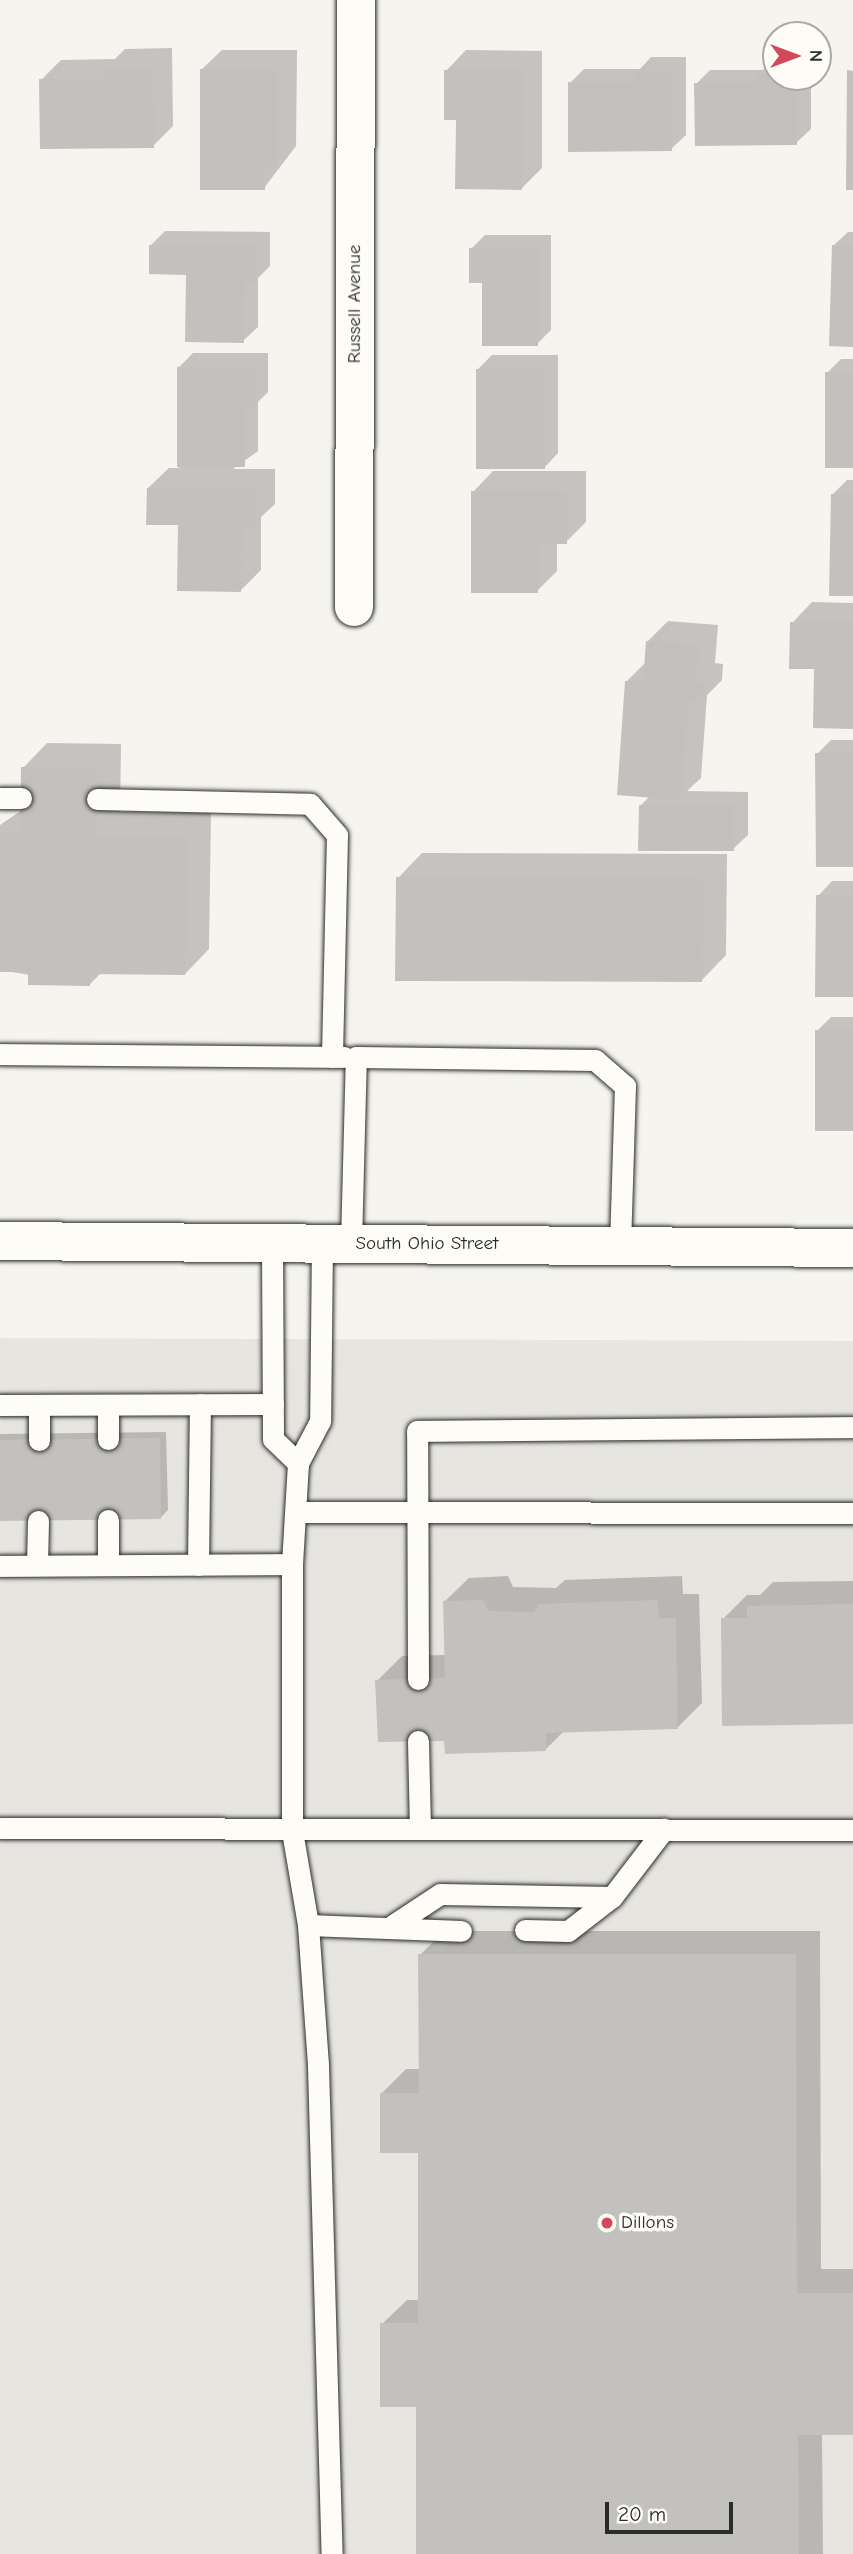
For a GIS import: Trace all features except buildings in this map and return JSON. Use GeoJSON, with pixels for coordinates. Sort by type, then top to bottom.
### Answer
{"type":"FeatureCollection","features":[{"type":"Feature","properties":{"kind":"main road","name":"Russell Avenue"},"geometry":{"type":"LineString","coordinates":[[354,607],[356,0]]}},
{"type":"Feature","properties":{"kind":"main road","name":"South Ohio Street"},"geometry":{"type":"LineString","coordinates":[[0,1241],[853,1248]]}},
{"type":"Feature","properties":{"kind":"lane"},"geometry":{"type":"LineString","coordinates":[[96,799],[310,804],[337,835],[332,1057]]}},
{"type":"Feature","properties":{"kind":"lane"},"geometry":{"type":"LineString","coordinates":[[0,1054],[595,1060],[625,1086],[620,1246]]}},
{"type":"Feature","properties":{"kind":"lane"},"geometry":{"type":"LineString","coordinates":[[332,2554],[319,2079],[308,1925],[292,1831],[292,1564],[299,1463],[320,1421],[356,1057]]}},
{"type":"Feature","properties":{"kind":"lane"},"geometry":{"type":"LineString","coordinates":[[272,1243],[273,1439],[299,1463]]}},
{"type":"Feature","properties":{"kind":"lane"},"geometry":{"type":"LineString","coordinates":[[198,1565],[200,1404]]}},
{"type":"Feature","properties":{"kind":"lane"},"geometry":{"type":"LineString","coordinates":[[0,1405],[273,1404]]}},
{"type":"Feature","properties":{"kind":"lane"},"geometry":{"type":"LineString","coordinates":[[39,1405],[39,1440]]}},
{"type":"Feature","properties":{"kind":"lane"},"geometry":{"type":"LineString","coordinates":[[108,1405],[108,1439]]}},
{"type":"Feature","properties":{"kind":"lane"},"geometry":{"type":"LineString","coordinates":[[418,1679],[417,1431],[853,1427]]}},
{"type":"Feature","properties":{"kind":"lane"},"geometry":{"type":"LineString","coordinates":[[296,1512],[853,1513]]}},
{"type":"Feature","properties":{"kind":"lane"},"geometry":{"type":"LineString","coordinates":[[108,1520],[108,1565]]}},
{"type":"Feature","properties":{"kind":"lane"},"geometry":{"type":"LineString","coordinates":[[37,1565],[38,1521]]}},
{"type":"Feature","properties":{"kind":"lane"},"geometry":{"type":"LineString","coordinates":[[0,1566],[292,1564]]}},
{"type":"Feature","properties":{"kind":"lane"},"geometry":{"type":"LineString","coordinates":[[418,1741],[420,1828]]}},
{"type":"Feature","properties":{"kind":"lane"},"geometry":{"type":"LineString","coordinates":[[0,1828],[292,1831],[420,1828],[853,1830]]}},
{"type":"Feature","properties":{"kind":"lane"},"geometry":{"type":"LineString","coordinates":[[525,1930],[568,1931],[612,1897],[664,1829]]}},
{"type":"Feature","properties":{"kind":"lane"},"geometry":{"type":"LineString","coordinates":[[393,1925],[440,1894],[612,1897]]}},
{"type":"Feature","properties":{"kind":"lane"},"geometry":{"type":"LineString","coordinates":[[308,1925],[393,1925],[461,1931]]}},
{"type":"Feature","properties":{"kind":"shaded area"},"geometry":{"type":"Polygon","coordinates":[[[0,1338],[853,1341],[853,2554],[0,2554],[0,1338]]]}},
{"type":"Feature","properties":{"kind":"place","name":"Dillons"},"geometry":{"type":"Point","coordinates":[607,2223]}}]}
